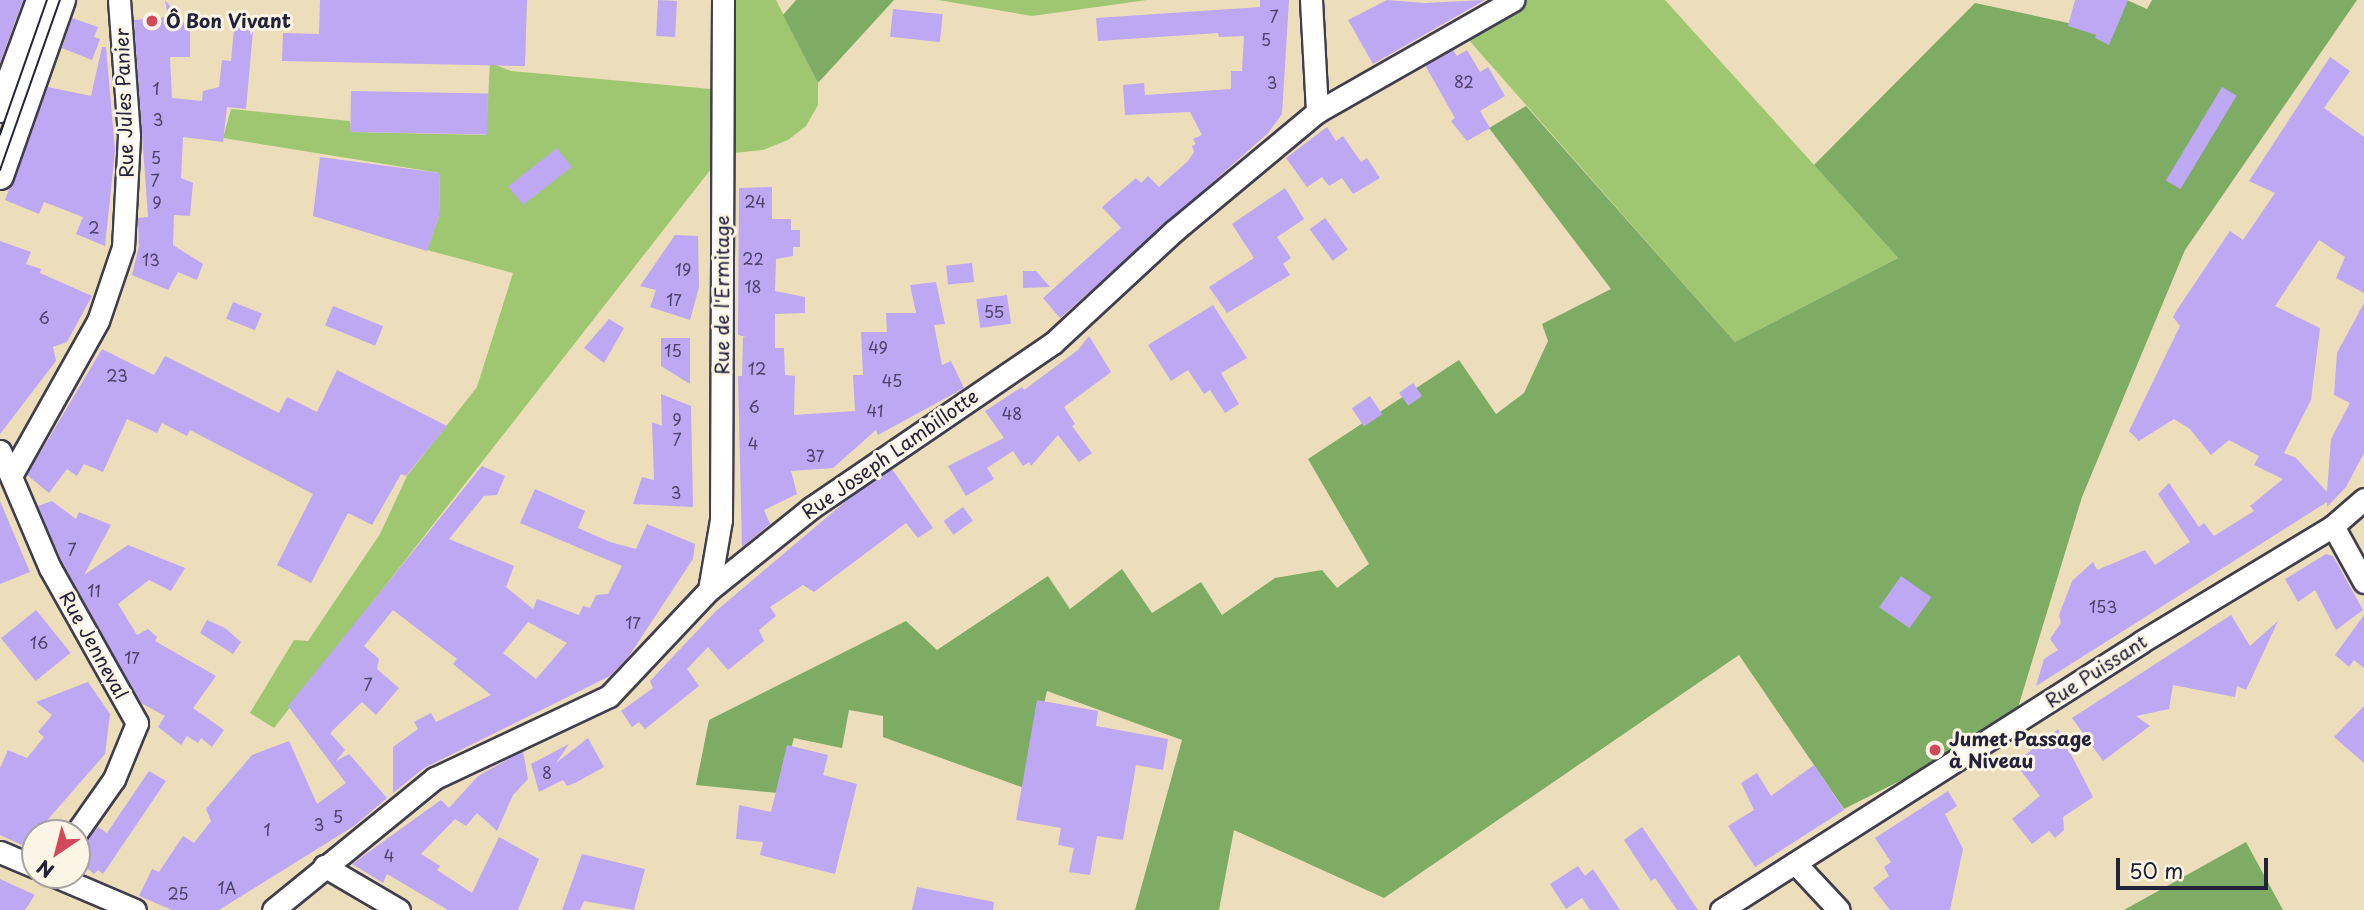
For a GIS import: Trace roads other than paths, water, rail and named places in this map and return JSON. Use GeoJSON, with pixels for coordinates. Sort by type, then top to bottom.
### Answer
{"type":"FeatureCollection","features":[{"type":"Feature","properties":{"kind":"main road"},"geometry":{"type":"LineString","coordinates":[[0,109],[40,0]]}},
{"type":"Feature","properties":{"kind":"main road"},"geometry":{"type":"LineString","coordinates":[[0,176],[62,0]]}},
{"type":"Feature","properties":{"kind":"street","name":"Rue Jules Panier"},"geometry":{"type":"LineString","coordinates":[[12,474],[98,321],[123,247],[129,136],[119,0]]}},
{"type":"Feature","properties":{"kind":"street","name":"Rue de l'Ermitage"},"geometry":{"type":"LineString","coordinates":[[709,590],[721,520],[723,0]]}},
{"type":"Feature","properties":{"kind":"street"},"geometry":{"type":"LineString","coordinates":[[1311,0],[1317,112]]}},
{"type":"Feature","properties":{"kind":"street","name":"Rue Joseph Lambillotte"},"geometry":{"type":"LineString","coordinates":[[274,910],[324,866],[435,778],[609,696],[709,590],[811,508],[1053,342],[1174,230],[1317,112],[1513,0]]}},
{"type":"Feature","properties":{"kind":"street","name":"Rue Jenneval"},"geometry":{"type":"LineString","coordinates":[[0,451],[50,568],[137,723],[114,779],[86,819]]}},
{"type":"Feature","properties":{"kind":"street","name":"Rue Puissant"},"geometry":{"type":"LineString","coordinates":[[1721,910],[2141,642],[2333,526],[2364,499]]}},
{"type":"Feature","properties":{"kind":"street"},"geometry":{"type":"LineString","coordinates":[[2333,526],[2364,582]]}},
{"type":"Feature","properties":{"kind":"street"},"geometry":{"type":"LineString","coordinates":[[0,852],[21,861]]}},
{"type":"Feature","properties":{"kind":"street"},"geometry":{"type":"LineString","coordinates":[[1795,863],[1839,910]]}},
{"type":"Feature","properties":{"kind":"street"},"geometry":{"type":"LineString","coordinates":[[324,866],[399,910]]}},
{"type":"Feature","properties":{"kind":"street"},"geometry":{"type":"LineString","coordinates":[[86,889],[135,910]]}},
{"type":"Feature","properties":{"kind":"tram line"},"geometry":{"type":"LineString","coordinates":[[0,134],[47,0]]}},
{"type":"Feature","properties":{"kind":"tram line"},"geometry":{"type":"LineString","coordinates":[[0,170],[60,0]]}},
{"type":"Feature","properties":{"kind":"place","name":"Ô Bon Vivant"},"geometry":{"type":"Point","coordinates":[152,21]}},
{"type":"Feature","properties":{"kind":"place","name":"Jumet Passage à Niveau"},"geometry":{"type":"Point","coordinates":[1935,750]}}]}
